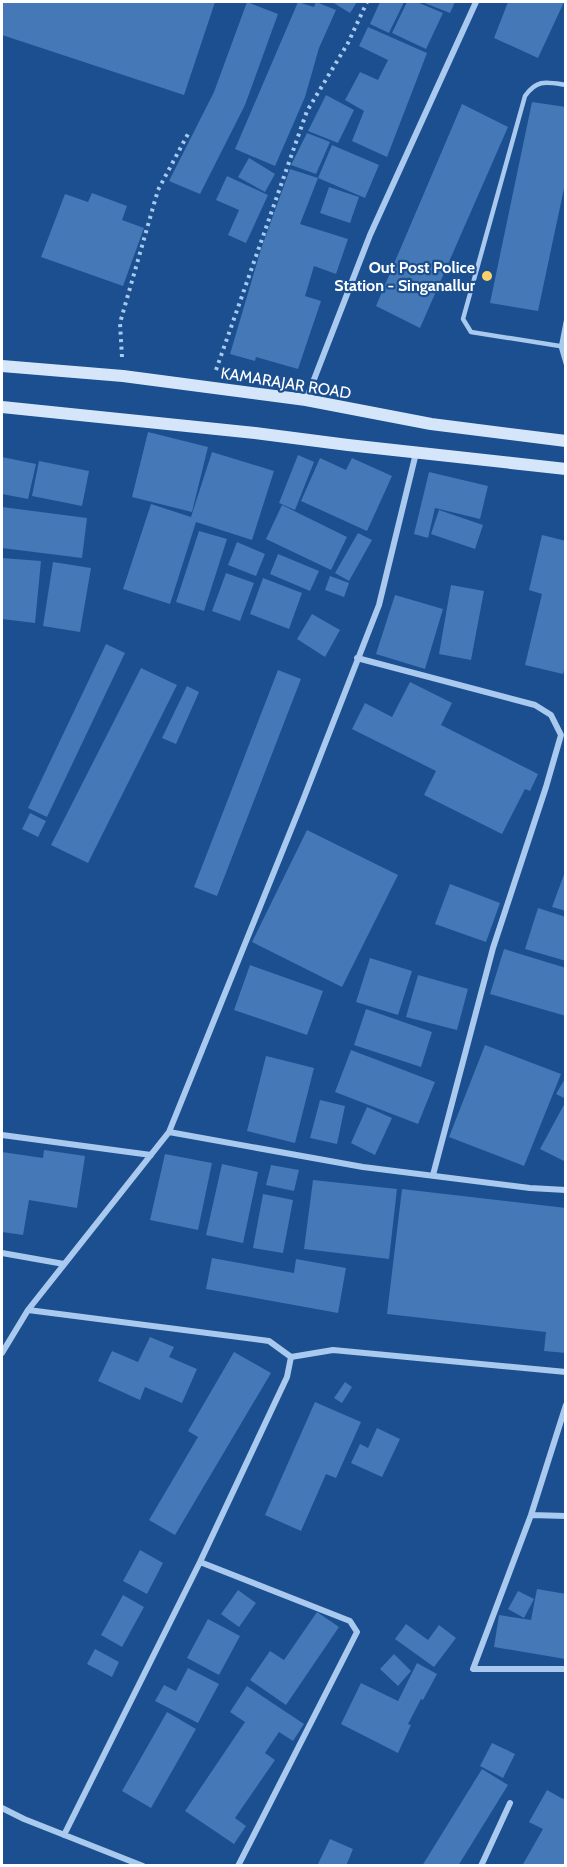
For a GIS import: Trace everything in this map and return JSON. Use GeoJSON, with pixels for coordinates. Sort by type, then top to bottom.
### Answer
{"type":"FeatureCollection","features":[{"type":"Feature","properties":{"kind":"main road","name":"KAMARAJAR ROAD"},"geometry":{"type":"LineString","coordinates":[[2,366],[123,376],[306,400],[431,424],[566,441]]}},
{"type":"Feature","properties":{"kind":"main road"},"geometry":{"type":"LineString","coordinates":[[2,407],[255,433],[566,469]]}},
{"type":"Feature","properties":{"kind":"street"},"geometry":{"type":"LineString","coordinates":[[306,400],[370,235],[476,2]]}},
{"type":"Feature","properties":{"kind":"street"},"geometry":{"type":"LineString","coordinates":[[2,1353],[28,1310],[169,1132],[379,605],[416,453]]}},
{"type":"Feature","properties":{"kind":"street"},"geometry":{"type":"LineString","coordinates":[[357,658],[535,705],[551,715],[561,735],[493,948],[433,1174]]}},
{"type":"Feature","properties":{"kind":"street"},"geometry":{"type":"LineString","coordinates":[[169,1132],[363,1167],[433,1174],[486,1183],[566,1190]]}},
{"type":"Feature","properties":{"kind":"street"},"geometry":{"type":"LineString","coordinates":[[2,1135],[151,1155]]}},
{"type":"Feature","properties":{"kind":"street"},"geometry":{"type":"LineString","coordinates":[[2,1253],[64,1264]]}},
{"type":"Feature","properties":{"kind":"street"},"geometry":{"type":"LineString","coordinates":[[28,1310],[269,1341],[291,1357],[333,1350],[566,1372]]}},
{"type":"Feature","properties":{"kind":"street"},"geometry":{"type":"LineString","coordinates":[[64,1834],[200,1562],[287,1377],[291,1357]]}},
{"type":"Feature","properties":{"kind":"street"},"geometry":{"type":"LineString","coordinates":[[566,1405],[531,1515],[473,1669],[566,1669]]}},
{"type":"Feature","properties":{"kind":"street"},"geometry":{"type":"LineString","coordinates":[[531,1515],[566,1516]]}},
{"type":"Feature","properties":{"kind":"street"},"geometry":{"type":"LineString","coordinates":[[200,1562],[350,1621],[357,1632],[238,1866]]}},
{"type":"Feature","properties":{"kind":"street"},"geometry":{"type":"LineString","coordinates":[[481,1866],[510,1803]]}},
{"type":"Feature","properties":{"kind":"street"},"geometry":{"type":"LineString","coordinates":[[2,1808],[24,1819],[143,1866]]}},
{"type":"Feature","properties":{"kind":"lane"},"geometry":{"type":"LineString","coordinates":[[563,347],[471,332],[463,319],[525,96],[532,86],[546,82],[566,85]]}},
{"type":"Feature","properties":{"kind":"lane"},"geometry":{"type":"LineString","coordinates":[[566,321],[563,347],[566,364]]}},
{"type":"Feature","properties":{"kind":"path"},"geometry":{"type":"LineString","coordinates":[[210,388],[307,111],[348,43],[367,2]]}},
{"type":"Feature","properties":{"kind":"path"},"geometry":{"type":"LineString","coordinates":[[123,376],[120,323],[158,190],[189,132]]}},
{"type":"Feature","properties":{"kind":"building"},"geometry":{"type":"Polygon","coordinates":[[[2,2],[215,2],[184,95],[2,35],[2,2]]]}},
{"type":"Feature","properties":{"kind":"building"},"geometry":{"type":"Polygon","coordinates":[[[247,2],[278,14],[245,105],[200,194],[169,181],[214,92],[247,2]]]}},
{"type":"Feature","properties":{"kind":"building"},"geometry":{"type":"Polygon","coordinates":[[[298,2],[314,7],[316,2],[336,10],[319,48],[305,97],[275,166],[235,149],[298,2]]]}},
{"type":"Feature","properties":{"kind":"building"},"geometry":{"type":"Polygon","coordinates":[[[332,2],[357,2],[350,13],[332,2]]]}},
{"type":"Feature","properties":{"kind":"building"},"geometry":{"type":"Polygon","coordinates":[[[380,2],[404,2],[389,33],[370,24],[380,2]]]}},
{"type":"Feature","properties":{"kind":"building"},"geometry":{"type":"Polygon","coordinates":[[[407,2],[417,2],[443,13],[426,49],[392,33],[407,2]]]}},
{"type":"Feature","properties":{"kind":"building"},"geometry":{"type":"Polygon","coordinates":[[[422,2],[455,2],[450,13],[422,2]]]}},
{"type":"Feature","properties":{"kind":"building"},"geometry":{"type":"Polygon","coordinates":[[[508,2],[564,2],[538,58],[494,38],[508,2]]]}},
{"type":"Feature","properties":{"kind":"building"},"geometry":{"type":"Polygon","coordinates":[[[368,27],[427,53],[387,157],[352,141],[364,111],[345,100],[360,72],[378,80],[388,60],[359,46],[368,27]]]}},
{"type":"Feature","properties":{"kind":"building"},"geometry":{"type":"Polygon","coordinates":[[[326,95],[354,110],[338,143],[308,131],[326,95]]]}},
{"type":"Feature","properties":{"kind":"building"},"geometry":{"type":"Polygon","coordinates":[[[532,102],[566,107],[566,179],[538,311],[490,303],[532,102]]]}},
{"type":"Feature","properties":{"kind":"building"},"geometry":{"type":"Polygon","coordinates":[[[462,104],[508,127],[420,328],[376,306],[462,104]]]}},
{"type":"Feature","properties":{"kind":"building"},"geometry":{"type":"Polygon","coordinates":[[[307,133],[330,142],[316,174],[291,165],[307,133]]]}},
{"type":"Feature","properties":{"kind":"building"},"geometry":{"type":"Polygon","coordinates":[[[332,145],[379,165],[365,198],[318,178],[332,145]]]}},
{"type":"Feature","properties":{"kind":"building"},"geometry":{"type":"Polygon","coordinates":[[[249,158],[275,174],[265,192],[238,177],[249,158]]]}},
{"type":"Feature","properties":{"kind":"building"},"geometry":{"type":"Polygon","coordinates":[[[290,169],[318,178],[300,224],[348,239],[336,274],[314,266],[305,296],[321,301],[298,369],[256,357],[255,361],[230,354],[261,249],[290,169]]]}},
{"type":"Feature","properties":{"kind":"building"},"geometry":{"type":"Polygon","coordinates":[[[227,176],[268,195],[246,243],[228,235],[239,210],[216,200],[227,176]]]}},
{"type":"Feature","properties":{"kind":"building"},"geometry":{"type":"Polygon","coordinates":[[[329,187],[359,197],[350,223],[320,213],[329,187]]]}},
{"type":"Feature","properties":{"kind":"building"},"geometry":{"type":"Polygon","coordinates":[[[92,193],[127,206],[122,220],[144,228],[123,286],[41,257],[65,194],[88,202],[92,193]]]}},
{"type":"Feature","properties":{"kind":"building"},"geometry":{"type":"Polygon","coordinates":[[[148,432],[208,447],[192,512],[132,497],[148,432]]]}},
{"type":"Feature","properties":{"kind":"building"},"geometry":{"type":"Polygon","coordinates":[[[212,452],[274,471],[252,540],[196,522],[170,604],[123,589],[151,504],[191,517],[212,452]]]}},
{"type":"Feature","properties":{"kind":"building"},"geometry":{"type":"Polygon","coordinates":[[[298,455],[314,462],[295,510],[279,503],[298,455]]]}},
{"type":"Feature","properties":{"kind":"building"},"geometry":{"type":"Polygon","coordinates":[[[2,457],[36,464],[28,499],[2,494],[2,457]]]}},
{"type":"Feature","properties":{"kind":"building"},"geometry":{"type":"Polygon","coordinates":[[[320,458],[346,470],[352,458],[392,476],[367,531],[301,501],[320,458]]]}},
{"type":"Feature","properties":{"kind":"building"},"geometry":{"type":"Polygon","coordinates":[[[39,461],[89,471],[82,506],[32,496],[39,461]]]}},
{"type":"Feature","properties":{"kind":"building"},"geometry":{"type":"Polygon","coordinates":[[[429,472],[488,486],[480,519],[435,508],[428,538],[414,534],[429,472]]]}},
{"type":"Feature","properties":{"kind":"building"},"geometry":{"type":"Polygon","coordinates":[[[282,505],[347,537],[331,570],[266,539],[282,505]]]}},
{"type":"Feature","properties":{"kind":"building"},"geometry":{"type":"Polygon","coordinates":[[[2,507],[87,518],[82,558],[2,548],[2,507]]]}},
{"type":"Feature","properties":{"kind":"building"},"geometry":{"type":"Polygon","coordinates":[[[439,510],[483,525],[475,549],[431,534],[439,510]]]}},
{"type":"Feature","properties":{"kind":"building"},"geometry":{"type":"Polygon","coordinates":[[[199,531],[227,539],[204,611],[176,602],[199,531]]]}},
{"type":"Feature","properties":{"kind":"building"},"geometry":{"type":"Polygon","coordinates":[[[358,533],[372,540],[349,581],[335,573],[358,533]]]}},
{"type":"Feature","properties":{"kind":"building"},"geometry":{"type":"Polygon","coordinates":[[[542,535],[566,541],[566,662],[563,674],[525,665],[542,594],[529,590],[542,535]]]}},
{"type":"Feature","properties":{"kind":"building"},"geometry":{"type":"Polygon","coordinates":[[[237,542],[265,554],[256,576],[228,565],[237,542]]]}},
{"type":"Feature","properties":{"kind":"building"},"geometry":{"type":"Polygon","coordinates":[[[278,554],[319,571],[310,591],[270,574],[278,554]]]}},
{"type":"Feature","properties":{"kind":"building"},"geometry":{"type":"Polygon","coordinates":[[[2,558],[41,561],[35,623],[2,619],[2,558]]]}},
{"type":"Feature","properties":{"kind":"building"},"geometry":{"type":"Polygon","coordinates":[[[53,562],[91,568],[80,632],[43,626],[53,562]]]}},
{"type":"Feature","properties":{"kind":"building"},"geometry":{"type":"Polygon","coordinates":[[[226,573],[254,583],[240,621],[212,611],[226,573]]]}},
{"type":"Feature","properties":{"kind":"building"},"geometry":{"type":"Polygon","coordinates":[[[330,576],[349,583],[344,597],[325,590],[330,576]]]}},
{"type":"Feature","properties":{"kind":"building"},"geometry":{"type":"Polygon","coordinates":[[[263,578],[302,593],[289,629],[250,614],[263,578]]]}},
{"type":"Feature","properties":{"kind":"building"},"geometry":{"type":"Polygon","coordinates":[[[451,585],[484,591],[471,660],[439,654],[451,585]]]}},
{"type":"Feature","properties":{"kind":"building"},"geometry":{"type":"Polygon","coordinates":[[[395,595],[443,609],[425,669],[376,654],[395,595]]]}},
{"type":"Feature","properties":{"kind":"building"},"geometry":{"type":"Polygon","coordinates":[[[312,614],[340,630],[325,657],[297,639],[312,614]]]}},
{"type":"Feature","properties":{"kind":"building"},"geometry":{"type":"Polygon","coordinates":[[[106,644],[125,653],[47,817],[28,808],[106,644]]]}},
{"type":"Feature","properties":{"kind":"building"},"geometry":{"type":"Polygon","coordinates":[[[141,668],[177,685],[88,863],[51,845],[141,668]]]}},
{"type":"Feature","properties":{"kind":"building"},"geometry":{"type":"Polygon","coordinates":[[[278,670],[301,679],[217,896],[194,887],[278,670]]]}},
{"type":"Feature","properties":{"kind":"building"},"geometry":{"type":"Polygon","coordinates":[[[410,682],[452,703],[441,725],[538,774],[530,791],[525,789],[502,834],[424,795],[436,771],[352,729],[365,703],[392,717],[410,682]]]}},
{"type":"Feature","properties":{"kind":"building"},"geometry":{"type":"Polygon","coordinates":[[[187,686],[199,692],[176,744],[162,738],[187,686]]]}},
{"type":"Feature","properties":{"kind":"building"},"geometry":{"type":"Polygon","coordinates":[[[30,813],[46,821],[38,837],[22,829],[30,813]]]}},
{"type":"Feature","properties":{"kind":"building"},"geometry":{"type":"Polygon","coordinates":[[[307,830],[398,875],[342,987],[252,942],[307,830]]]}},
{"type":"Feature","properties":{"kind":"building"},"geometry":{"type":"Polygon","coordinates":[[[566,869],[566,911],[552,907],[566,869]]]}},
{"type":"Feature","properties":{"kind":"building"},"geometry":{"type":"Polygon","coordinates":[[[450,884],[500,903],[486,942],[435,924],[450,884]]]}},
{"type":"Feature","properties":{"kind":"building"},"geometry":{"type":"Polygon","coordinates":[[[538,908],[566,917],[566,961],[525,949],[538,908]]]}},
{"type":"Feature","properties":{"kind":"building"},"geometry":{"type":"Polygon","coordinates":[[[504,949],[566,968],[566,1016],[490,994],[504,949]]]}},
{"type":"Feature","properties":{"kind":"building"},"geometry":{"type":"Polygon","coordinates":[[[370,958],[412,971],[398,1015],[356,1002],[370,958]]]}},
{"type":"Feature","properties":{"kind":"building"},"geometry":{"type":"Polygon","coordinates":[[[250,965],[323,991],[307,1035],[234,1010],[250,965]]]}},
{"type":"Feature","properties":{"kind":"building"},"geometry":{"type":"Polygon","coordinates":[[[418,975],[468,989],[457,1030],[406,1017],[418,975]]]}},
{"type":"Feature","properties":{"kind":"building"},"geometry":{"type":"Polygon","coordinates":[[[366,1009],[432,1032],[421,1067],[354,1045],[366,1009]]]}},
{"type":"Feature","properties":{"kind":"building"},"geometry":{"type":"Polygon","coordinates":[[[485,1045],[561,1074],[524,1166],[449,1137],[485,1045]]]}},
{"type":"Feature","properties":{"kind":"building"},"geometry":{"type":"Polygon","coordinates":[[[351,1050],[435,1082],[418,1124],[335,1092],[351,1050]]]}},
{"type":"Feature","properties":{"kind":"building"},"geometry":{"type":"Polygon","coordinates":[[[266,1056],[314,1068],[295,1143],[247,1131],[266,1056]]]}},
{"type":"Feature","properties":{"kind":"building"},"geometry":{"type":"Polygon","coordinates":[[[566,1077],[566,1099],[556,1094],[566,1077]]]}},
{"type":"Feature","properties":{"kind":"building"},"geometry":{"type":"Polygon","coordinates":[[[320,1100],[345,1106],[337,1144],[310,1138],[320,1100]]]}},
{"type":"Feature","properties":{"kind":"building"},"geometry":{"type":"Polygon","coordinates":[[[566,1101],[566,1162],[540,1149],[566,1101]]]}},
{"type":"Feature","properties":{"kind":"building"},"geometry":{"type":"Polygon","coordinates":[[[367,1107],[392,1118],[375,1155],[351,1143],[367,1107]]]}},
{"type":"Feature","properties":{"kind":"building"},"geometry":{"type":"Polygon","coordinates":[[[44,1150],[85,1156],[77,1208],[29,1200],[23,1235],[2,1232],[2,1152],[43,1158],[44,1150]]]}},
{"type":"Feature","properties":{"kind":"building"},"geometry":{"type":"Polygon","coordinates":[[[165,1154],[212,1163],[198,1230],[150,1220],[165,1154]]]}},
{"type":"Feature","properties":{"kind":"building"},"geometry":{"type":"Polygon","coordinates":[[[222,1164],[258,1172],[243,1243],[206,1235],[222,1164]]]}},
{"type":"Feature","properties":{"kind":"building"},"geometry":{"type":"Polygon","coordinates":[[[271,1165],[299,1170],[294,1191],[266,1185],[271,1165]]]}},
{"type":"Feature","properties":{"kind":"building"},"geometry":{"type":"Polygon","coordinates":[[[313,1180],[397,1189],[389,1259],[304,1249],[313,1180]]]}},
{"type":"Feature","properties":{"kind":"building"},"geometry":{"type":"Polygon","coordinates":[[[402,1189],[566,1208],[566,1353],[544,1351],[546,1332],[387,1314],[402,1189]]]}},
{"type":"Feature","properties":{"kind":"building"},"geometry":{"type":"Polygon","coordinates":[[[263,1194],[293,1200],[283,1253],[253,1248],[263,1194]]]}},
{"type":"Feature","properties":{"kind":"building"},"geometry":{"type":"Polygon","coordinates":[[[212,1258],[294,1273],[296,1259],[346,1268],[338,1313],[206,1289],[212,1258]]]}},
{"type":"Feature","properties":{"kind":"building"},"geometry":{"type":"Polygon","coordinates":[[[150,1337],[174,1347],[169,1357],[197,1369],[182,1403],[145,1387],[140,1400],[98,1381],[112,1351],[138,1362],[150,1337]]]}},
{"type":"Feature","properties":{"kind":"building"},"geometry":{"type":"Polygon","coordinates":[[[234,1352],[271,1373],[175,1535],[149,1520],[198,1437],[188,1431],[234,1352]]]}},
{"type":"Feature","properties":{"kind":"building"},"geometry":{"type":"Polygon","coordinates":[[[345,1382],[352,1387],[342,1403],[334,1398],[345,1382]]]}},
{"type":"Feature","properties":{"kind":"building"},"geometry":{"type":"Polygon","coordinates":[[[315,1402],[361,1422],[336,1478],[326,1474],[301,1531],[265,1515],[315,1402]]]}},
{"type":"Feature","properties":{"kind":"building"},"geometry":{"type":"Polygon","coordinates":[[[377,1428],[400,1439],[382,1477],[351,1463],[360,1444],[368,1448],[377,1428]]]}},
{"type":"Feature","properties":{"kind":"building"},"geometry":{"type":"Polygon","coordinates":[[[140,1550],[163,1563],[147,1594],[123,1581],[140,1550]]]}},
{"type":"Feature","properties":{"kind":"building"},"geometry":{"type":"Polygon","coordinates":[[[537,1589],[566,1594],[565,1659],[494,1647],[499,1615],[531,1620],[537,1589]]]}},
{"type":"Feature","properties":{"kind":"building"},"geometry":{"type":"Polygon","coordinates":[[[238,1590],[256,1603],[239,1627],[221,1614],[238,1590]]]}},
{"type":"Feature","properties":{"kind":"building"},"geometry":{"type":"Polygon","coordinates":[[[518,1591],[534,1599],[524,1618],[508,1609],[518,1591]]]}},
{"type":"Feature","properties":{"kind":"building"},"geometry":{"type":"Polygon","coordinates":[[[123,1595],[144,1607],[122,1647],[101,1635],[123,1595]]]}},
{"type":"Feature","properties":{"kind":"building"},"geometry":{"type":"Polygon","coordinates":[[[317,1612],[339,1627],[286,1705],[250,1680],[270,1651],[284,1660],[317,1612]]]}},
{"type":"Feature","properties":{"kind":"building"},"geometry":{"type":"Polygon","coordinates":[[[208,1619],[240,1636],[219,1675],[187,1658],[208,1619]]]}},
{"type":"Feature","properties":{"kind":"building"},"geometry":{"type":"Polygon","coordinates":[[[406,1624],[428,1640],[439,1625],[456,1638],[434,1667],[395,1639],[406,1624]]]}},
{"type":"Feature","properties":{"kind":"building"},"geometry":{"type":"Polygon","coordinates":[[[95,1649],[119,1662],[112,1677],[87,1664],[95,1649]]]}},
{"type":"Feature","properties":{"kind":"building"},"geometry":{"type":"Polygon","coordinates":[[[394,1654],[411,1671],[398,1686],[380,1669],[394,1654]]]}},
{"type":"Feature","properties":{"kind":"building"},"geometry":{"type":"Polygon","coordinates":[[[417,1663],[437,1674],[408,1724],[411,1725],[398,1753],[341,1724],[361,1683],[398,1701],[417,1663]]]}},
{"type":"Feature","properties":{"kind":"building"},"geometry":{"type":"Polygon","coordinates":[[[188,1668],[219,1684],[198,1723],[155,1701],[164,1685],[176,1691],[188,1668]]]}},
{"type":"Feature","properties":{"kind":"building"},"geometry":{"type":"Polygon","coordinates":[[[247,1686],[304,1724],[293,1741],[279,1732],[265,1753],[275,1760],[235,1818],[246,1826],[234,1844],[185,1811],[245,1722],[230,1712],[247,1686]]]}},
{"type":"Feature","properties":{"kind":"building"},"geometry":{"type":"Polygon","coordinates":[[[167,1712],[196,1729],[151,1808],[122,1791],[167,1712]]]}},
{"type":"Feature","properties":{"kind":"building"},"geometry":{"type":"Polygon","coordinates":[[[492,1743],[515,1754],[503,1778],[480,1766],[492,1743]]]}},
{"type":"Feature","properties":{"kind":"building"},"geometry":{"type":"Polygon","coordinates":[[[482,1769],[508,1785],[458,1866],[422,1866],[482,1769]]]}},
{"type":"Feature","properties":{"kind":"building"},"geometry":{"type":"Polygon","coordinates":[[[547,1790],[563,1799],[566,1795],[566,1866],[522,1866],[543,1829],[529,1822],[547,1790]]]}},
{"type":"Feature","properties":{"kind":"building"},"geometry":{"type":"Polygon","coordinates":[[[330,1839],[353,1849],[346,1866],[317,1866],[330,1839]]]}},
{"type":"Feature","properties":{"kind":"place","name":"Out Post Police Station - Singanallur"},"geometry":{"type":"Point","coordinates":[487,276]}}]}
